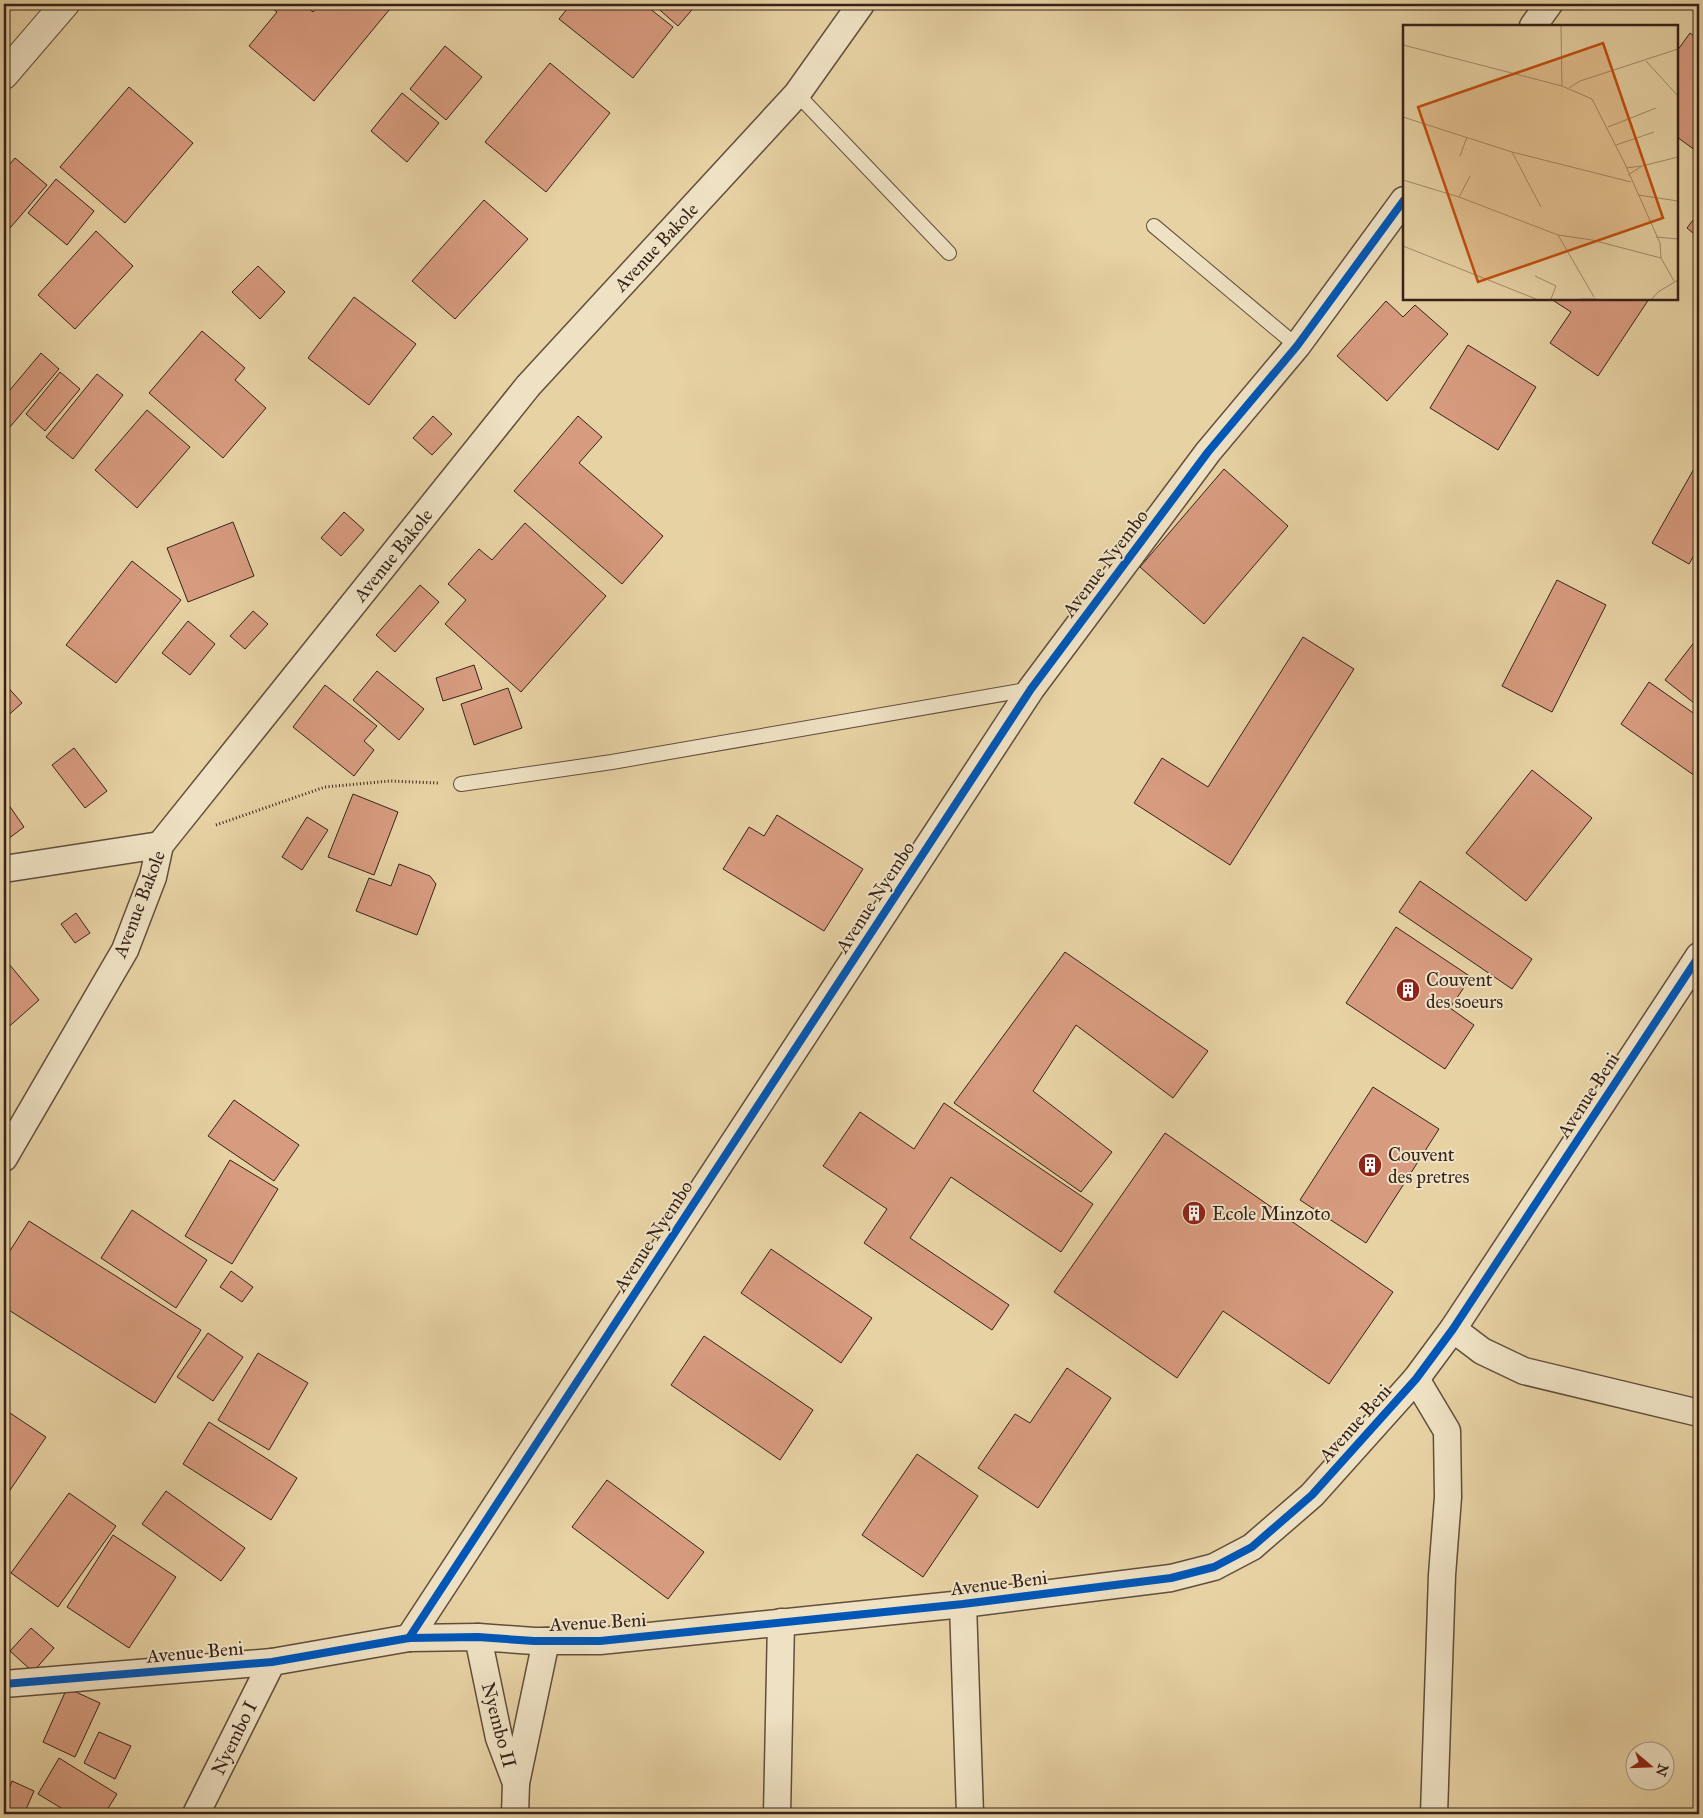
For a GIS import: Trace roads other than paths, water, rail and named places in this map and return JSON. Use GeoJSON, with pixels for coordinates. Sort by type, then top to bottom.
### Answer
{"type":"FeatureCollection","features":[{"type":"Feature","properties":{"kind":"street"},"geometry":{"type":"LineString","coordinates":[[4,74],[65,4]]}},
{"type":"Feature","properties":{"kind":"street","name":"Avenue Bakole"},"geometry":{"type":"LineString","coordinates":[[4,1158],[125,950],[153,877],[160,845],[528,386],[797,94],[861,4]]}},
{"type":"Feature","properties":{"kind":"street"},"geometry":{"type":"LineString","coordinates":[[1533,25],[1549,4]]}},
{"type":"Feature","properties":{"kind":"street","name":"Avenue Nyembo"},"geometry":{"type":"LineString","coordinates":[[409,1638],[1030,688],[1208,452],[1297,346],[1403,201]]}},
{"type":"Feature","properties":{"kind":"street"},"geometry":{"type":"LineString","coordinates":[[4,869],[160,845]]}},
{"type":"Feature","properties":{"kind":"street","name":"Avenue Beni"},"geometry":{"type":"LineString","coordinates":[[4,1684],[272,1662],[409,1638],[478,1637],[546,1641],[600,1641],[963,1604],[1171,1578],[1214,1567],[1252,1547],[1312,1495],[1416,1379],[1453,1329],[1699,956]]}},
{"type":"Feature","properties":{"kind":"street"},"geometry":{"type":"LineString","coordinates":[[1453,1329],[1482,1350],[1524,1370],[1699,1413]]}},
{"type":"Feature","properties":{"kind":"street"},"geometry":{"type":"LineString","coordinates":[[1416,1379],[1447,1431],[1448,1497],[1442,1575],[1434,1814]]}},
{"type":"Feature","properties":{"kind":"street"},"geometry":{"type":"LineString","coordinates":[[963,1604],[970,1814]]}},
{"type":"Feature","properties":{"kind":"street"},"geometry":{"type":"LineString","coordinates":[[777,1814],[780,1622]]}},
{"type":"Feature","properties":{"kind":"street","name":"Nyembo II"},"geometry":{"type":"LineString","coordinates":[[478,1637],[499,1738],[516,1783],[515,1814]]}},
{"type":"Feature","properties":{"kind":"street"},"geometry":{"type":"LineString","coordinates":[[516,1783],[546,1641]]}},
{"type":"Feature","properties":{"kind":"street","name":"Nyembo I"},"geometry":{"type":"LineString","coordinates":[[196,1814],[272,1662]]}},
{"type":"Feature","properties":{"kind":"lane"},"geometry":{"type":"LineString","coordinates":[[797,94],[948,253]]}},
{"type":"Feature","properties":{"kind":"lane"},"geometry":{"type":"LineString","coordinates":[[1154,226],[1297,346]]}},
{"type":"Feature","properties":{"kind":"lane"},"geometry":{"type":"LineString","coordinates":[[461,784],[612,762],[1030,688]]}},
{"type":"Feature","properties":{"kind":"place","name":"Couvent des soeurs"},"geometry":{"type":"Point","coordinates":[1408,990]}},
{"type":"Feature","properties":{"kind":"place","name":"Couvent des pretres"},"geometry":{"type":"Point","coordinates":[1370,1165]}},
{"type":"Feature","properties":{"kind":"place","name":"Ecole Minzoto"},"geometry":{"type":"Point","coordinates":[1194,1213]}}]}
